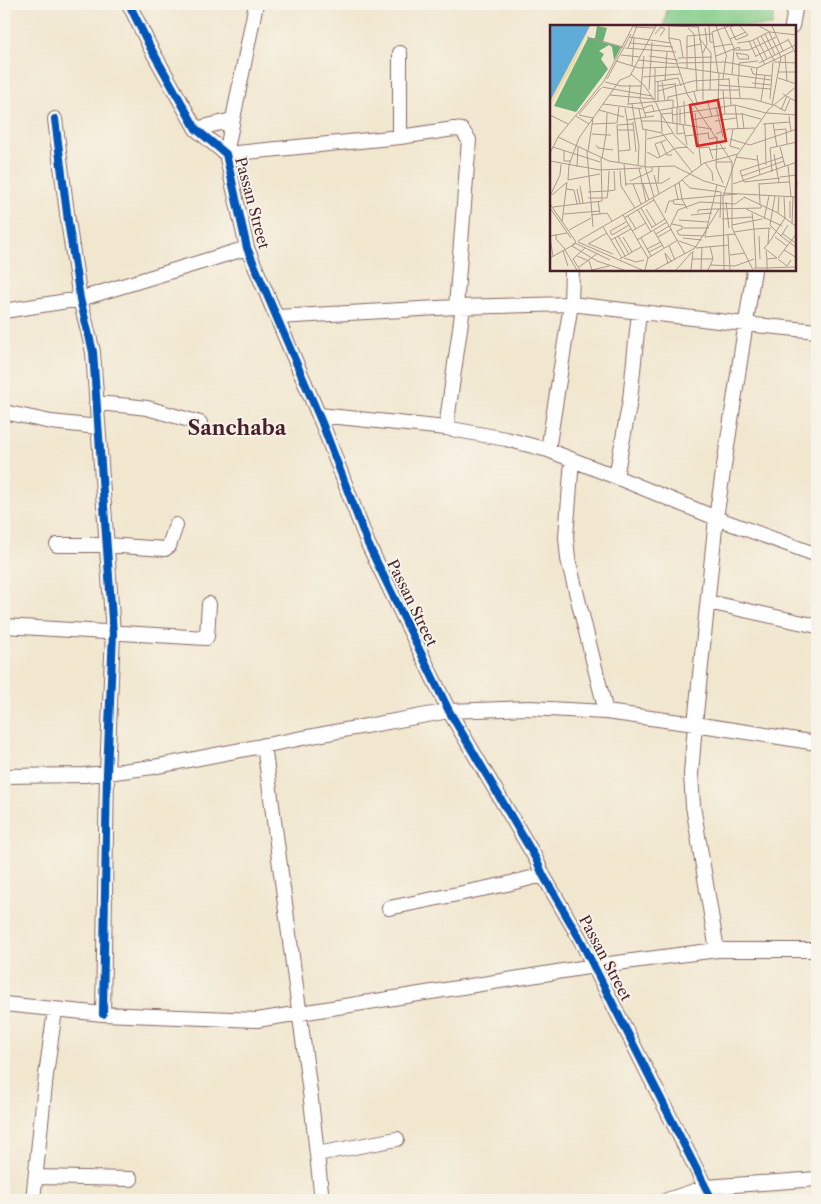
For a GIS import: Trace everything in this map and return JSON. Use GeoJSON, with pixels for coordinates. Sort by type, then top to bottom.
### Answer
{"type":"FeatureCollection","features":[{"type":"Feature","properties":{"kind":"street","name":"Passan Street"},"geometry":{"type":"LineString","coordinates":[[129,4],[196,129],[226,154],[247,248],[319,415],[368,544],[449,711],[536,859],[542,875],[580,939],[702,1188],[712,1200]]}},
{"type":"Feature","properties":{"kind":"street"},"geometry":{"type":"LineString","coordinates":[[256,4],[226,154],[400,137],[454,128],[462,130],[469,140],[460,307],[446,428]]}},
{"type":"Feature","properties":{"kind":"street"},"geometry":{"type":"LineString","coordinates":[[792,25],[796,4]]}},
{"type":"Feature","properties":{"kind":"street"},"geometry":{"type":"LineString","coordinates":[[400,53],[400,137]]}},
{"type":"Feature","properties":{"kind":"street"},"geometry":{"type":"LineString","coordinates":[[55,119],[80,299],[93,352],[113,633],[107,773],[103,1014]]}},
{"type":"Feature","properties":{"kind":"street"},"geometry":{"type":"LineString","coordinates":[[196,129],[232,120]]}},
{"type":"Feature","properties":{"kind":"street"},"geometry":{"type":"LineString","coordinates":[[4,311],[80,299],[247,248]]}},
{"type":"Feature","properties":{"kind":"street"},"geometry":{"type":"LineString","coordinates":[[548,450],[572,304],[572,271]]}},
{"type":"Feature","properties":{"kind":"street"},"geometry":{"type":"LineString","coordinates":[[717,950],[693,806],[691,774],[716,518],[754,271]]}},
{"type":"Feature","properties":{"kind":"street"},"geometry":{"type":"LineString","coordinates":[[277,317],[460,307],[572,304],[817,331]]}},
{"type":"Feature","properties":{"kind":"street"},"geometry":{"type":"LineString","coordinates":[[616,477],[630,400],[639,312]]}},
{"type":"Feature","properties":{"kind":"street"},"geometry":{"type":"LineString","coordinates":[[96,403],[147,408],[200,423]]}},
{"type":"Feature","properties":{"kind":"street"},"geometry":{"type":"LineString","coordinates":[[4,412],[51,422],[98,427]]}},
{"type":"Feature","properties":{"kind":"street"},"geometry":{"type":"LineString","coordinates":[[319,415],[446,428],[506,439],[548,450],[716,518],[817,555]]}},
{"type":"Feature","properties":{"kind":"street"},"geometry":{"type":"LineString","coordinates":[[572,460],[566,537],[568,559],[606,712]]}},
{"type":"Feature","properties":{"kind":"street"},"geometry":{"type":"LineString","coordinates":[[56,545],[165,548],[168,546],[176,526]]}},
{"type":"Feature","properties":{"kind":"street"},"geometry":{"type":"LineString","coordinates":[[708,602],[817,626]]}},
{"type":"Feature","properties":{"kind":"street"},"geometry":{"type":"LineString","coordinates":[[4,626],[206,638],[209,604]]}},
{"type":"Feature","properties":{"kind":"street"},"geometry":{"type":"LineString","coordinates":[[4,776],[84,776],[153,767],[449,711],[529,708],[606,712],[817,744]]}},
{"type":"Feature","properties":{"kind":"street"},"geometry":{"type":"LineString","coordinates":[[264,746],[311,1100],[322,1200]]}},
{"type":"Feature","properties":{"kind":"street"},"geometry":{"type":"LineString","coordinates":[[389,908],[542,875]]}},
{"type":"Feature","properties":{"kind":"street"},"geometry":{"type":"LineString","coordinates":[[4,1004],[103,1014],[257,1020],[594,966],[717,950],[817,950]]}},
{"type":"Feature","properties":{"kind":"street"},"geometry":{"type":"LineString","coordinates":[[33,1200],[55,1010]]}},
{"type":"Feature","properties":{"kind":"street"},"geometry":{"type":"LineString","coordinates":[[317,1154],[397,1139]]}},
{"type":"Feature","properties":{"kind":"street"},"geometry":{"type":"LineString","coordinates":[[36,1177],[131,1180]]}},
{"type":"Feature","properties":{"kind":"street"},"geometry":{"type":"LineString","coordinates":[[667,1200],[702,1188],[817,1179]]}},
{"type":"Feature","properties":{"kind":"green space"},"geometry":{"type":"Polygon","coordinates":[[[668,4],[775,4],[772,25],[664,25],[668,4]]]}},
{"type":"Feature","properties":{"kind":"cycle path"},"geometry":{"type":"LineString","coordinates":[[129,4],[150,47],[196,129],[226,154],[247,248],[322,423],[368,544],[449,711],[536,859],[543,875],[580,939],[712,1200]]}},
{"type":"Feature","properties":{"kind":"cycle path"},"geometry":{"type":"LineString","coordinates":[[55,119],[80,299],[93,352],[113,633],[107,773],[103,1014]]}},
{"type":"Feature","properties":{"kind":"district","name":"Sanchaba"},"geometry":{"type":"Point","coordinates":[237,428]}}]}
